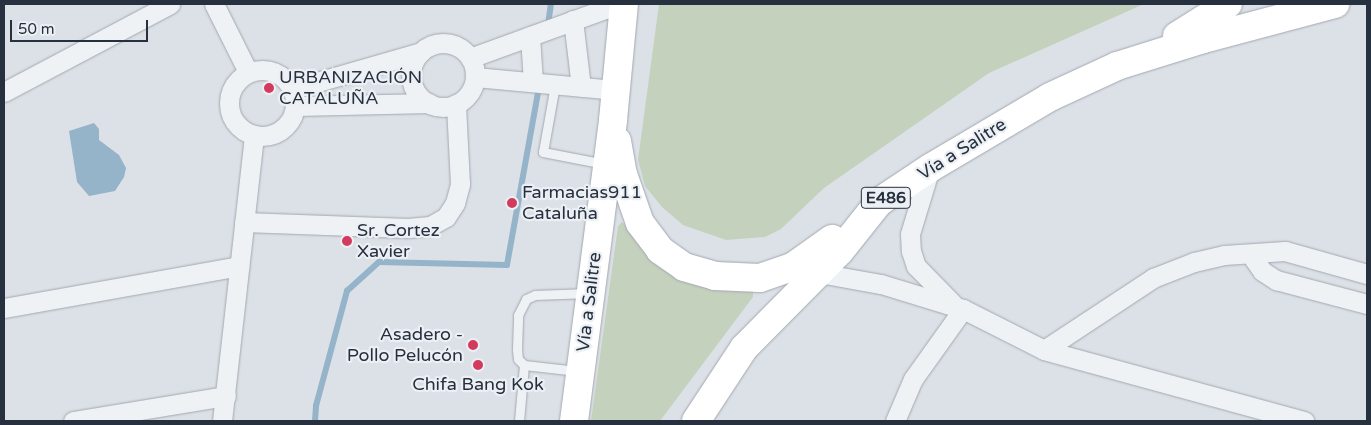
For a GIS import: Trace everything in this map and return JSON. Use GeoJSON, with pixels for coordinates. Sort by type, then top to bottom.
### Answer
{"type":"FeatureCollection","features":[{"type":"Feature","properties":{"kind":"main road","name":"Vía a Salitre"},"geometry":{"type":"LineString","coordinates":[[579,420],[579,382],[613,120],[624,4]]}},
{"type":"Feature","properties":{"kind":"main road"},"geometry":{"type":"LineString","coordinates":[[1143,56],[1228,4]]}},
{"type":"Feature","properties":{"kind":"main road"},"geometry":{"type":"LineString","coordinates":[[1143,56],[1267,13],[1335,4]]}},
{"type":"Feature","properties":{"kind":"main road","name":"Vía a Salitre"},"geometry":{"type":"LineString","coordinates":[[696,419],[744,348],[819,273],[879,202],[930,168],[1050,96],[1143,56]]}},
{"type":"Feature","properties":{"kind":"main road"},"geometry":{"type":"LineString","coordinates":[[613,120],[623,174],[640,223],[666,255],[697,272],[743,279],[782,272],[805,260],[879,202]]}},
{"type":"Feature","properties":{"kind":"street"},"geometry":{"type":"LineString","coordinates":[[4,92],[170,4]]}},
{"type":"Feature","properties":{"kind":"street"},"geometry":{"type":"LineString","coordinates":[[214,4],[248,72]]}},
{"type":"Feature","properties":{"kind":"street"},"geometry":{"type":"LineString","coordinates":[[470,58],[618,4]]}},
{"type":"Feature","properties":{"kind":"street"},"geometry":{"type":"LineString","coordinates":[[573,20],[581,87]]}},
{"type":"Feature","properties":{"kind":"street"},"geometry":{"type":"LineString","coordinates":[[530,36],[533,82]]}},
{"type":"Feature","properties":{"kind":"street"},"geometry":{"type":"LineString","coordinates":[[447,43],[460,48],[470,58],[475,77],[469,93],[456,104],[443,106],[429,103],[294,97],[421,52],[433,45],[447,43]]}},
{"type":"Feature","properties":{"kind":"street"},"geometry":{"type":"LineString","coordinates":[[421,52],[413,65],[412,80],[418,94],[429,103]]}},
{"type":"Feature","properties":{"kind":"street"},"geometry":{"type":"LineString","coordinates":[[258,69],[274,72],[287,80],[294,97],[292,119],[282,130],[269,136],[254,135],[235,122],[229,100],[231,89],[248,72],[258,69]]}},
{"type":"Feature","properties":{"kind":"street"},"geometry":{"type":"LineString","coordinates":[[475,77],[616,90]]}},
{"type":"Feature","properties":{"kind":"street"},"geometry":{"type":"LineString","coordinates":[[244,222],[408,228],[430,226],[446,217],[455,204],[460,184],[456,104]]}},
{"type":"Feature","properties":{"kind":"street"},"geometry":{"type":"LineString","coordinates":[[222,421],[254,135]]}},
{"type":"Feature","properties":{"kind":"street"},"geometry":{"type":"LineString","coordinates":[[930,168],[910,234],[911,251],[916,266],[958,307]]}},
{"type":"Feature","properties":{"kind":"street"},"geometry":{"type":"LineString","coordinates":[[1044,350],[1153,278],[1201,260],[1286,252],[1367,274]]}},
{"type":"Feature","properties":{"kind":"street"},"geometry":{"type":"LineString","coordinates":[[1251,255],[1262,271],[1276,280],[1367,304]]}},
{"type":"Feature","properties":{"kind":"street"},"geometry":{"type":"LineString","coordinates":[[4,308],[239,266]]}},
{"type":"Feature","properties":{"kind":"street"},"geometry":{"type":"LineString","coordinates":[[819,273],[881,284],[958,307],[1044,350],[1304,421]]}},
{"type":"Feature","properties":{"kind":"street"},"geometry":{"type":"LineString","coordinates":[[895,421],[913,379],[958,307]]}},
{"type":"Feature","properties":{"kind":"street"},"geometry":{"type":"LineString","coordinates":[[73,421],[226,396]]}},
{"type":"Feature","properties":{"kind":"lane"},"geometry":{"type":"LineString","coordinates":[[555,85],[543,152],[607,164]]}},
{"type":"Feature","properties":{"kind":"lane"},"geometry":{"type":"LineString","coordinates":[[579,382],[524,365],[518,359],[518,315],[526,299],[535,295],[591,292]]}},
{"type":"Feature","properties":{"kind":"lane"},"geometry":{"type":"LineString","coordinates":[[519,421],[524,365]]}},
{"type":"Feature","properties":{"kind":"green space"},"geometry":{"type":"Polygon","coordinates":[[[659,4],[1144,4],[989,73],[824,188],[781,229],[765,237],[726,240],[683,225],[662,207],[645,186],[638,160],[659,4]]]}},
{"type":"Feature","properties":{"kind":"green space"},"geometry":{"type":"Polygon","coordinates":[[[622,222],[650,256],[753,288],[753,297],[660,421],[591,421],[618,226],[622,222]]]}},
{"type":"Feature","properties":{"kind":"water"},"geometry":{"type":"Polygon","coordinates":[[[94,123],[99,129],[99,140],[119,155],[126,168],[124,177],[115,191],[89,196],[77,182],[69,131],[94,123]]]}},
{"type":"Feature","properties":{"kind":"waterway"},"geometry":{"type":"LineString","coordinates":[[548,25],[551,4]]}},
{"type":"Feature","properties":{"kind":"waterway"},"geometry":{"type":"LineString","coordinates":[[315,421],[316,406],[347,291],[379,262],[507,265],[539,87]]}},
{"type":"Feature","properties":{"kind":"place","name":"URBANIZACIÓN CATALUÑA"},"geometry":{"type":"Point","coordinates":[269,88]}},
{"type":"Feature","properties":{"kind":"place","name":"Farmacias911 Cataluña"},"geometry":{"type":"Point","coordinates":[512,203]}},
{"type":"Feature","properties":{"kind":"place","name":"Sr. Cortez Xavier"},"geometry":{"type":"Point","coordinates":[347,241]}},
{"type":"Feature","properties":{"kind":"place","name":"Asadero - Pollo Pelucón"},"geometry":{"type":"Point","coordinates":[473,345]}},
{"type":"Feature","properties":{"kind":"place","name":"Chifa Bang Kok"},"geometry":{"type":"Point","coordinates":[478,365]}}]}
